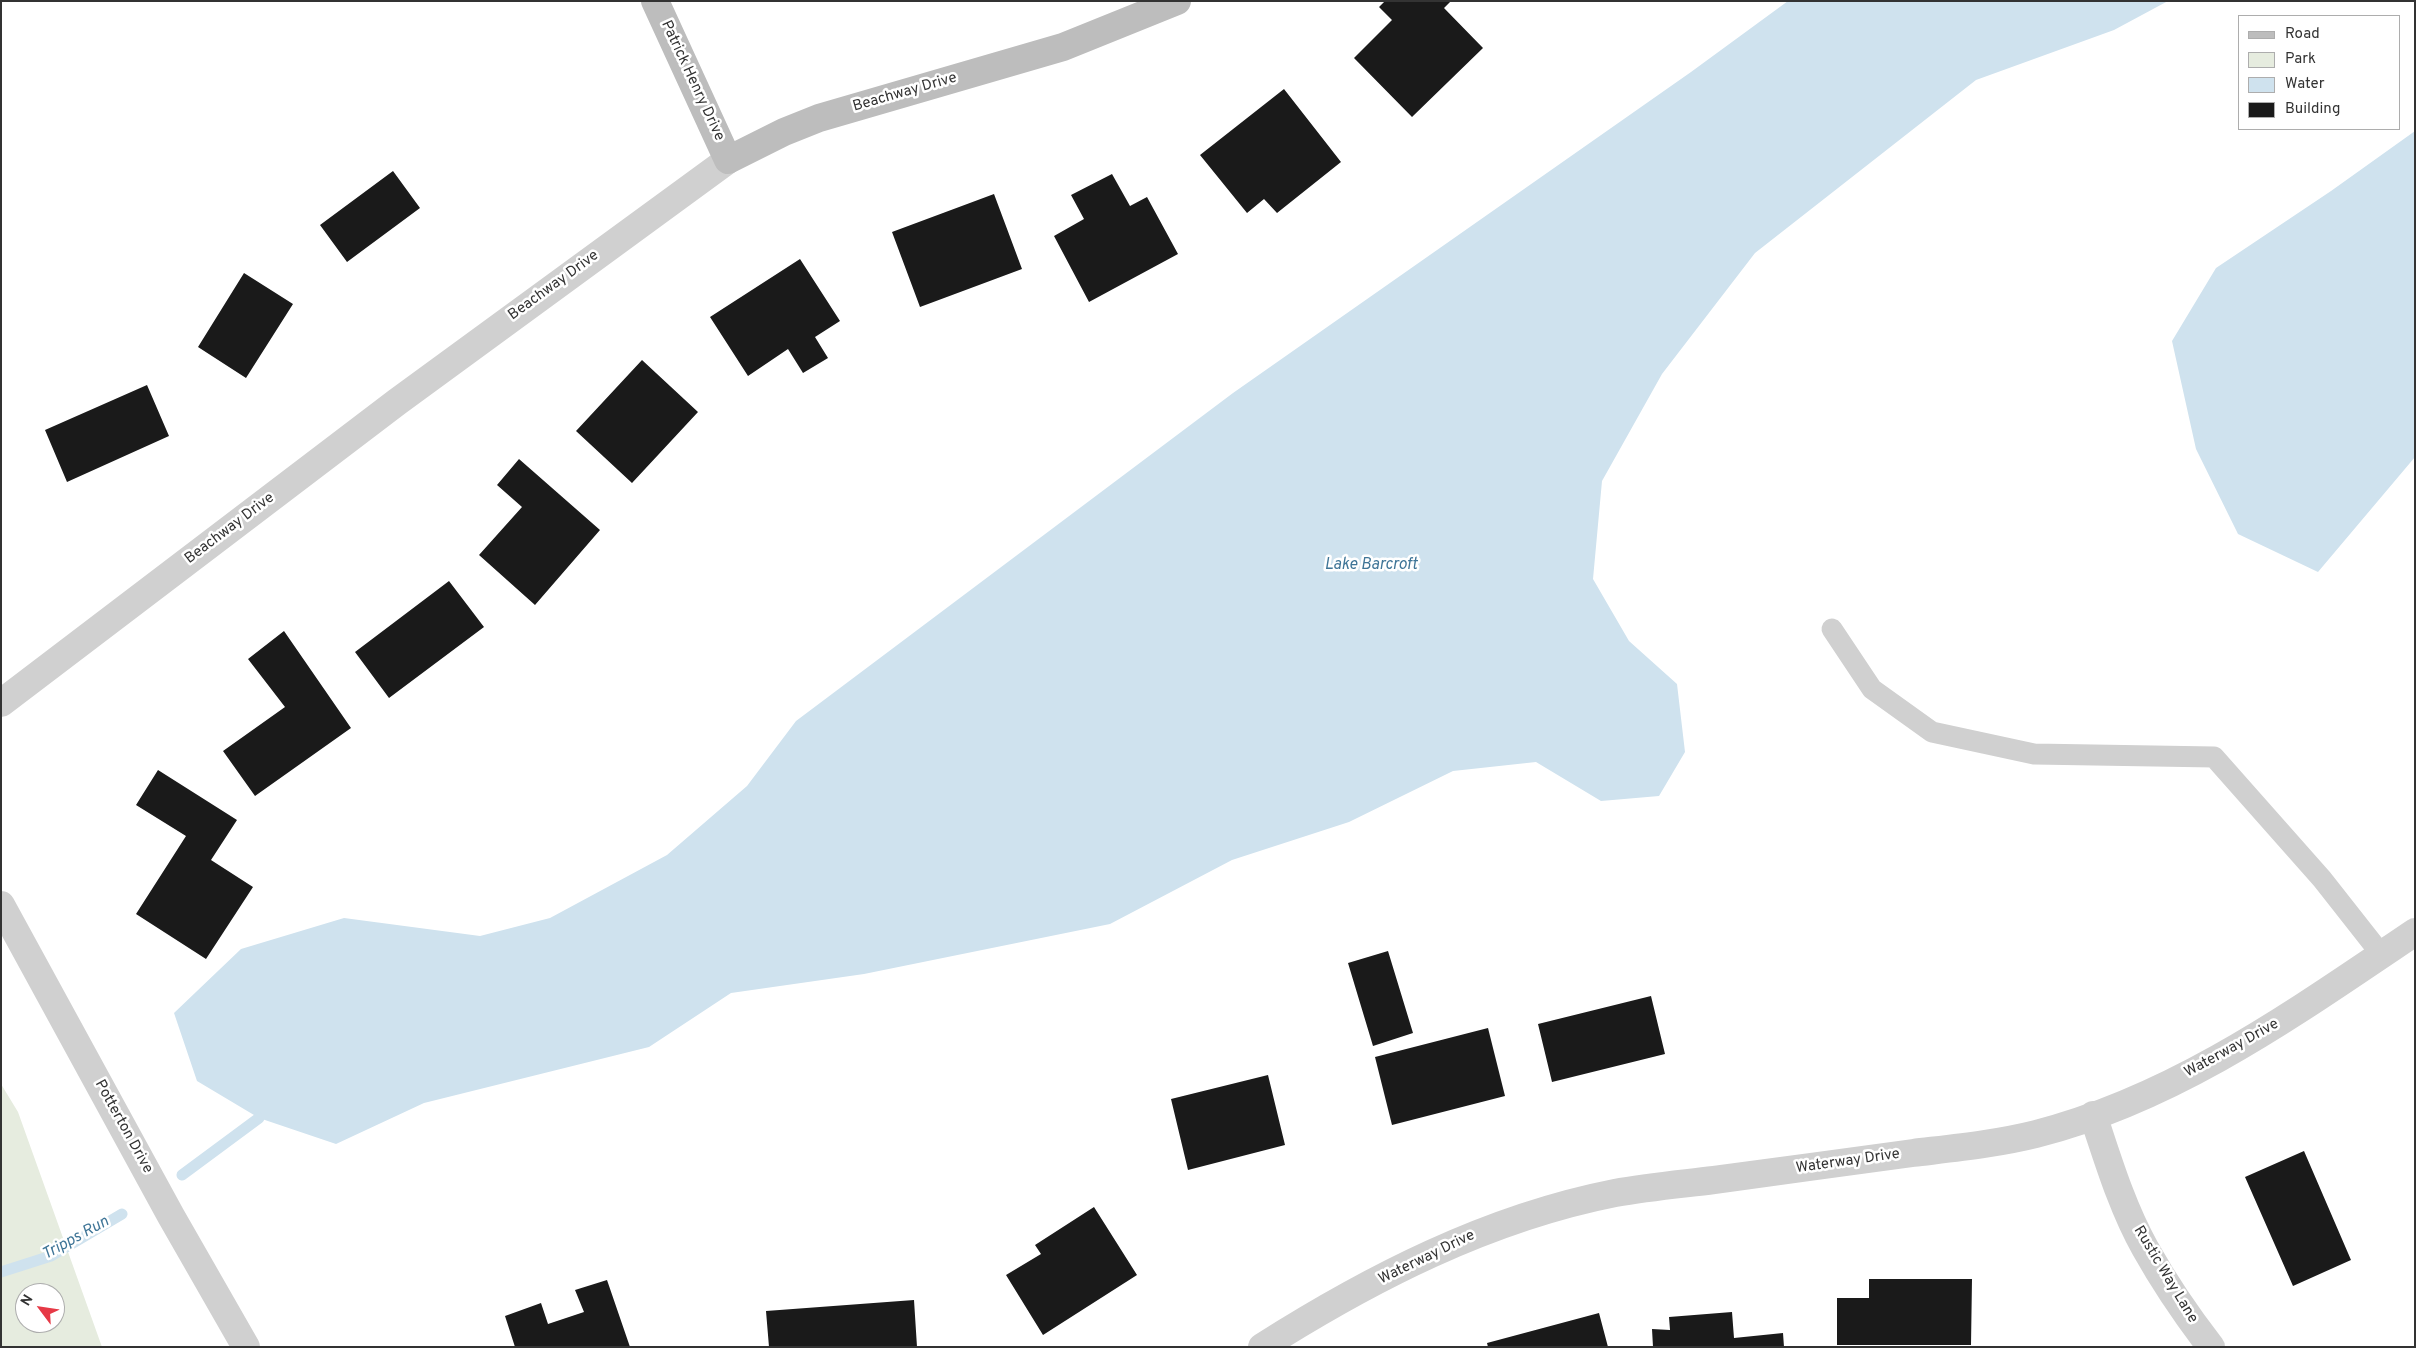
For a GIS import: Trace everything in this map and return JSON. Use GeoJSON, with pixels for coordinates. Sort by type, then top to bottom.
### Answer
{"type":"FeatureCollection","features":[{"type":"Feature","properties":{"kind":"street","name":"Patrick Henry Drive"},"geometry":{"type":"LineString","coordinates":[[655,1],[728,160]]}},
{"type":"Feature","properties":{"kind":"street","name":"Beachway Drive"},"geometry":{"type":"LineString","coordinates":[[1,703],[397,402],[728,160],[784,132],[819,118],[1063,47],[1176,1]]}},
{"type":"Feature","properties":{"kind":"street","name":"Potterton Drive"},"geometry":{"type":"LineString","coordinates":[[1,905],[171,1216],[246,1347]]}},
{"type":"Feature","properties":{"kind":"street","name":"Waterway Drive"},"geometry":{"type":"LineString","coordinates":[[1262,1347],[1302,1322],[1450,1244],[1538,1211],[1617,1193],[1969,1146],[2036,1134],[2093,1115],[2136,1098],[2211,1062],[2288,1018],[2415,932]]}},
{"type":"Feature","properties":{"kind":"street","name":"Rustic Way Lane"},"geometry":{"type":"LineString","coordinates":[[2093,1115],[2117,1185],[2144,1247],[2195,1326],[2211,1347]]}},
{"type":"Feature","properties":{"kind":"lane"},"geometry":{"type":"LineString","coordinates":[[1832,629],[1872,689],[1932,732],[2034,754],[2214,757],[2322,879],[2381,954]]}},
{"type":"Feature","properties":{"kind":"green space"},"geometry":{"type":"Polygon","coordinates":[[[1,1084],[18,1112],[102,1347],[1,1347],[1,1084]]]}},
{"type":"Feature","properties":{"kind":"water","name":"Lake Barcroft"},"geometry":{"type":"Polygon","coordinates":[[[1788,1],[2168,1],[2114,30],[1976,80],[1755,253],[1662,374],[1602,481],[1593,579],[1629,641],[1677,684],[1685,752],[1659,796],[1601,801],[1536,762],[1453,771],[1349,822],[1232,860],[1110,924],[864,974],[731,993],[649,1047],[424,1103],[336,1144],[259,1118],[197,1081],[174,1013],[241,949],[344,918],[480,936],[550,918],[667,855],[747,786],[796,721],[1233,393],[1691,72],[1788,1]]]}},
{"type":"Feature","properties":{"kind":"water"},"geometry":{"type":"Polygon","coordinates":[[[2415,131],[2415,457],[2318,572],[2238,534],[2196,449],[2172,341],[2216,268],[2331,191],[2415,131]]]}},
{"type":"Feature","properties":{"kind":"building"},"geometry":{"type":"Polygon","coordinates":[[[1385,1],[1451,1],[1444,8],[1483,48],[1412,117],[1354,58],[1392,20],[1379,7],[1385,1]]]}},
{"type":"Feature","properties":{"kind":"building"},"geometry":{"type":"Polygon","coordinates":[[[1284,89],[1341,162],[1277,213],[1264,199],[1247,213],[1200,155],[1284,89]]]}},
{"type":"Feature","properties":{"kind":"building"},"geometry":{"type":"Polygon","coordinates":[[[393,171],[420,208],[347,262],[320,225],[393,171]]]}},
{"type":"Feature","properties":{"kind":"building"},"geometry":{"type":"Polygon","coordinates":[[[1112,174],[1130,206],[1147,197],[1178,254],[1089,302],[1054,236],[1084,219],[1071,195],[1112,174]]]}},
{"type":"Feature","properties":{"kind":"building"},"geometry":{"type":"Polygon","coordinates":[[[994,194],[1022,269],[920,307],[892,232],[994,194]]]}},
{"type":"Feature","properties":{"kind":"building"},"geometry":{"type":"Polygon","coordinates":[[[800,259],[840,321],[815,337],[828,358],[803,373],[788,349],[748,376],[710,317],[800,259]]]}},
{"type":"Feature","properties":{"kind":"building"},"geometry":{"type":"Polygon","coordinates":[[[244,273],[293,304],[246,378],[198,347],[244,273]]]}},
{"type":"Feature","properties":{"kind":"building"},"geometry":{"type":"Polygon","coordinates":[[[642,360],[698,412],[632,483],[576,431],[642,360]]]}},
{"type":"Feature","properties":{"kind":"building"},"geometry":{"type":"Polygon","coordinates":[[[147,385],[169,436],[67,482],[45,430],[147,385]]]}},
{"type":"Feature","properties":{"kind":"building"},"geometry":{"type":"Polygon","coordinates":[[[519,459],[600,530],[535,605],[479,555],[522,507],[497,485],[519,459]]]}},
{"type":"Feature","properties":{"kind":"building"},"geometry":{"type":"Polygon","coordinates":[[[449,581],[484,627],[389,698],[355,652],[449,581]]]}},
{"type":"Feature","properties":{"kind":"building"},"geometry":{"type":"Polygon","coordinates":[[[284,631],[351,728],[255,796],[223,751],[285,707],[248,659],[284,631]]]}},
{"type":"Feature","properties":{"kind":"building"},"geometry":{"type":"Polygon","coordinates":[[[158,770],[237,820],[211,860],[253,887],[206,959],[136,914],[186,836],[136,805],[158,770]]]}},
{"type":"Feature","properties":{"kind":"building"},"geometry":{"type":"Polygon","coordinates":[[[1388,951],[1413,1033],[1373,1046],[1348,963],[1388,951]]]}},
{"type":"Feature","properties":{"kind":"building"},"geometry":{"type":"Polygon","coordinates":[[[1651,996],[1665,1054],[1552,1082],[1538,1024],[1651,996]]]}},
{"type":"Feature","properties":{"kind":"building"},"geometry":{"type":"Polygon","coordinates":[[[1488,1028],[1505,1096],[1392,1125],[1375,1057],[1488,1028]]]}},
{"type":"Feature","properties":{"kind":"building"},"geometry":{"type":"Polygon","coordinates":[[[1268,1075],[1285,1145],[1188,1170],[1171,1099],[1268,1075]]]}},
{"type":"Feature","properties":{"kind":"building"},"geometry":{"type":"Polygon","coordinates":[[[2304,1151],[2351,1260],[2293,1286],[2245,1177],[2304,1151]]]}},
{"type":"Feature","properties":{"kind":"building"},"geometry":{"type":"Polygon","coordinates":[[[1094,1207],[1137,1275],[1043,1335],[1006,1275],[1041,1254],[1035,1245],[1094,1207]]]}},
{"type":"Feature","properties":{"kind":"building"},"geometry":{"type":"Polygon","coordinates":[[[1869,1279],[1972,1279],[1971,1345],[1837,1345],[1837,1298],[1869,1298],[1869,1279]]]}},
{"type":"Feature","properties":{"kind":"building"},"geometry":{"type":"Polygon","coordinates":[[[607,1280],[630,1347],[515,1347],[505,1316],[541,1303],[548,1324],[584,1312],[575,1290],[607,1280]]]}},
{"type":"Feature","properties":{"kind":"building"},"geometry":{"type":"Polygon","coordinates":[[[914,1300],[917,1347],[769,1347],[766,1311],[914,1300]]]}},
{"type":"Feature","properties":{"kind":"building"},"geometry":{"type":"Polygon","coordinates":[[[1732,1312],[1734,1338],[1783,1333],[1784,1347],[1653,1347],[1652,1329],[1670,1330],[1669,1317],[1732,1312]]]}},
{"type":"Feature","properties":{"kind":"building"},"geometry":{"type":"Polygon","coordinates":[[[1599,1313],[1608,1347],[1488,1347],[1487,1343],[1599,1313]]]}},
{"type":"Feature","properties":{"kind":"waterway"},"geometry":{"type":"LineString","coordinates":[[182,1175],[259,1118]]}},
{"type":"Feature","properties":{"kind":"waterway","name":"Tripps Run"},"geometry":{"type":"LineString","coordinates":[[1,1272],[51,1256],[122,1214]]}}]}
